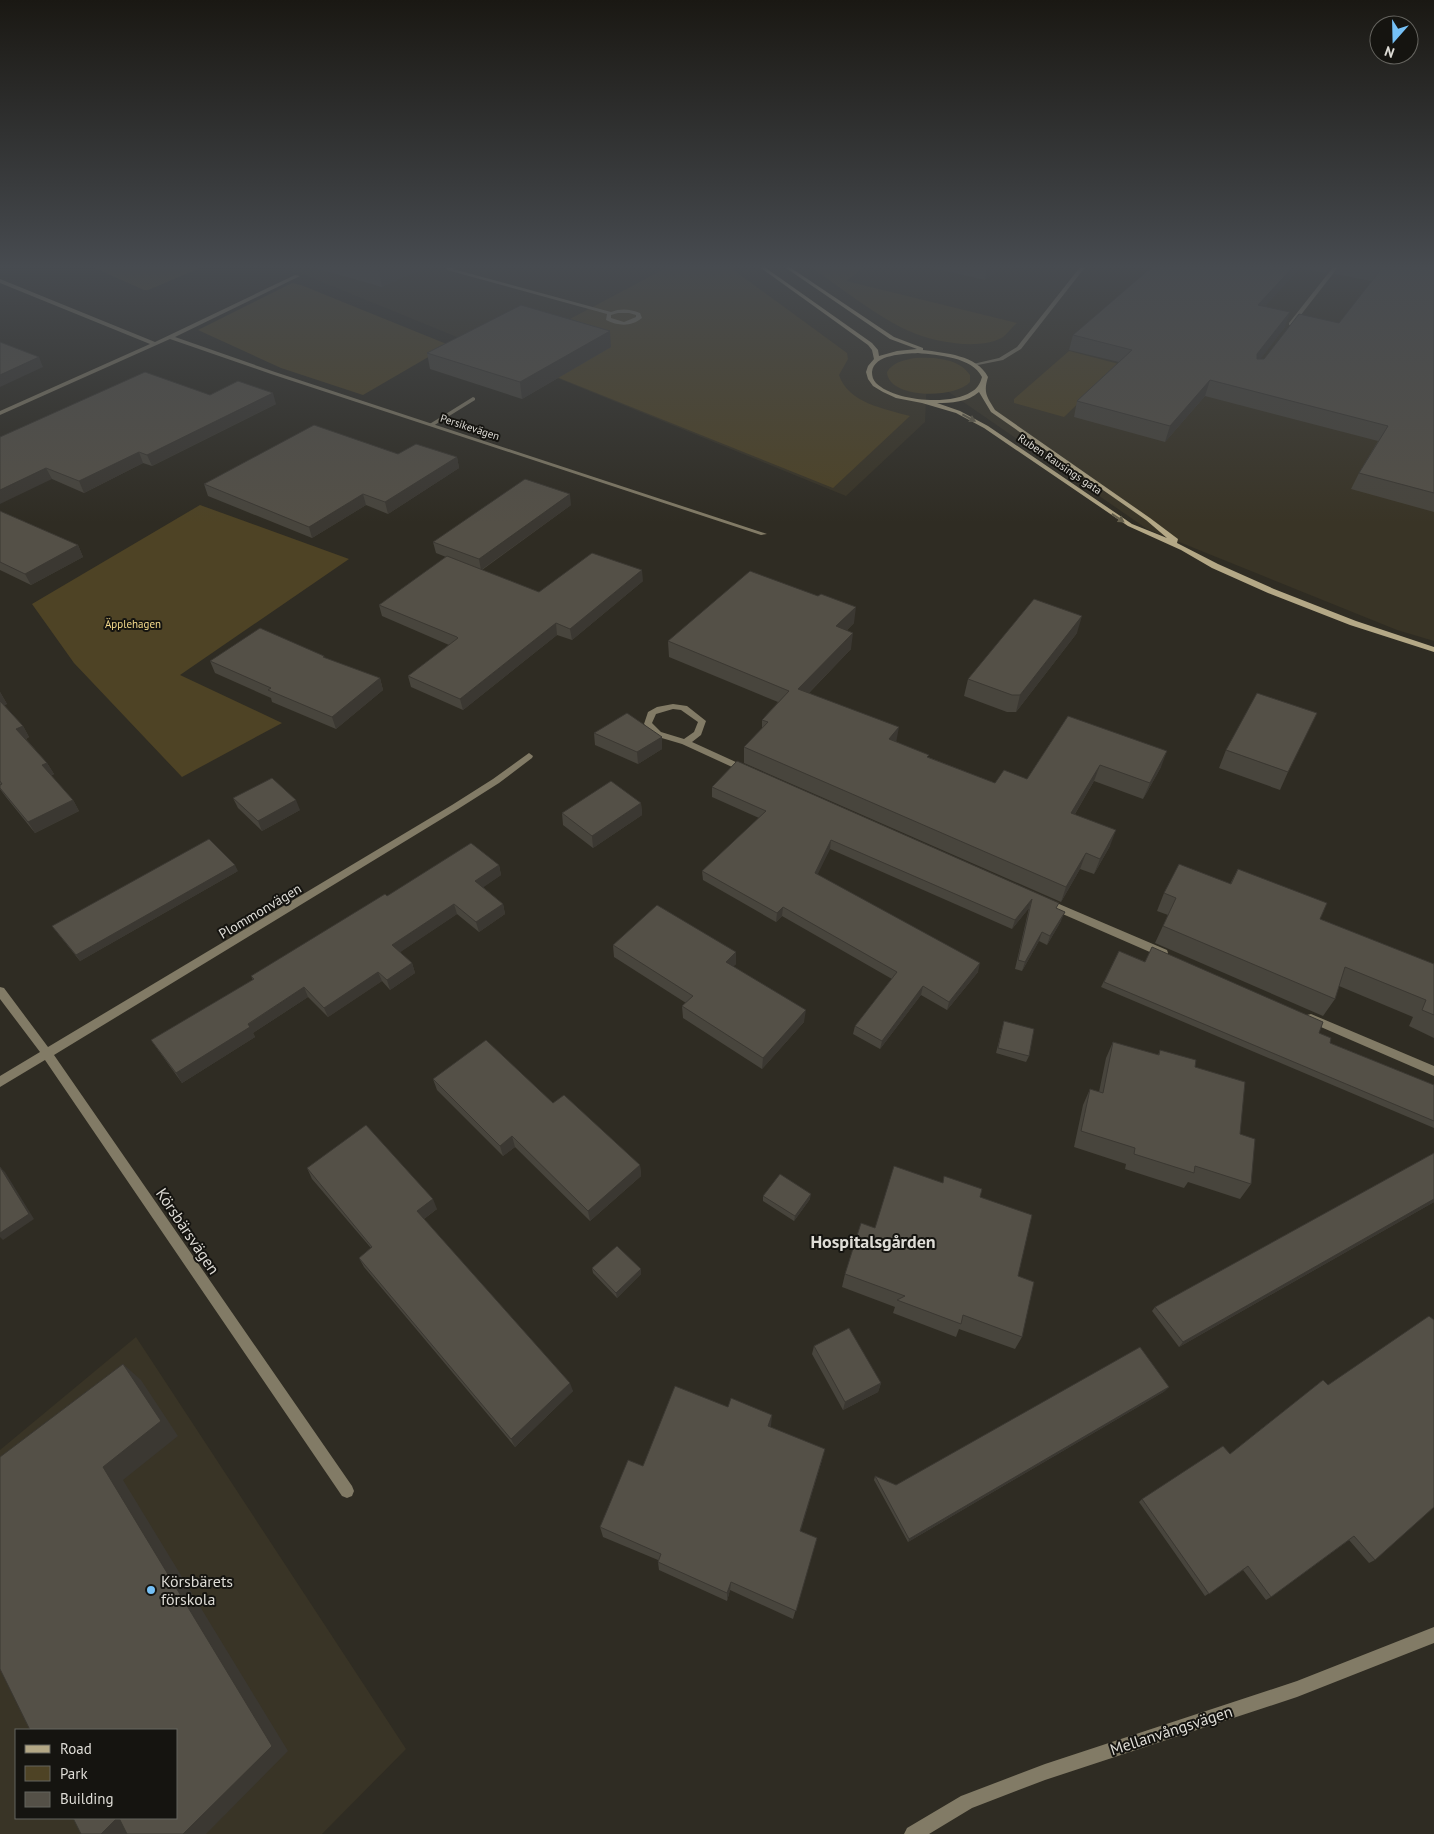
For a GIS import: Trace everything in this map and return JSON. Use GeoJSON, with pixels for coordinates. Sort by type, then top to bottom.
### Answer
{"type":"FeatureCollection","features":[{"type":"Feature","properties":{"kind":"main road"},"geometry":{"type":"LineString","coordinates":[[875,352],[877,361],[902,352],[934,352],[964,360],[975,366]]}},
{"type":"Feature","properties":{"kind":"main road","name":"Ruben Rausings gata"},"geometry":{"type":"LineString","coordinates":[[877,361],[870,368],[869,376],[874,385],[886,393],[923,401],[958,412],[986,427],[1130,525],[1184,548],[1215,566],[1271,591],[1354,623],[1434,650]]}},
{"type":"Feature","properties":{"kind":"main road","name":"Ruben Rausings gata"},"geometry":{"type":"LineString","coordinates":[[923,401],[952,400],[974,393],[984,382],[983,376],[975,366]]}},
{"type":"Feature","properties":{"kind":"main road","name":"Ruben Rausings gata"},"geometry":{"type":"LineString","coordinates":[[981,387],[992,411],[1148,519],[1184,548]]}},
{"type":"Feature","properties":{"kind":"street"},"geometry":{"type":"LineString","coordinates":[[0,413],[138,352]]}},
{"type":"Feature","properties":{"kind":"street","name":"Persikevägen"},"geometry":{"type":"LineString","coordinates":[[214,352],[764,534]]}},
{"type":"Feature","properties":{"kind":"street"},"geometry":{"type":"LineString","coordinates":[[975,366],[1001,359],[1013,352]]}},
{"type":"Feature","properties":{"kind":"street"},"geometry":{"type":"LineString","coordinates":[[431,425],[473,399]]}},
{"type":"Feature","properties":{"kind":"street"},"geometry":{"type":"LineString","coordinates":[[0,403],[12,408]]}},
{"type":"Feature","properties":{"kind":"street"},"geometry":{"type":"LineString","coordinates":[[685,742],[698,733],[702,721],[687,708],[667,706],[652,712],[648,724],[658,734],[685,742],[757,775]]}},
{"type":"Feature","properties":{"kind":"street","name":"Plommonvägen"},"geometry":{"type":"LineString","coordinates":[[0,1082],[48,1055],[455,807],[496,781],[529,756]]}},
{"type":"Feature","properties":{"kind":"street"},"geometry":{"type":"LineString","coordinates":[[1037,898],[1172,957]]}},
{"type":"Feature","properties":{"kind":"street","name":"Körsbärsvägen"},"geometry":{"type":"LineString","coordinates":[[0,991],[48,1055],[347,1491]]}},
{"type":"Feature","properties":{"kind":"street"},"geometry":{"type":"LineString","coordinates":[[1299,1012],[1434,1071]]}},
{"type":"Feature","properties":{"kind":"street","name":"Mellanvångsvägen"},"geometry":{"type":"LineString","coordinates":[[913,1834],[976,1799],[1045,1772],[1297,1689],[1434,1635]]}},
{"type":"Feature","properties":{"kind":"shaded area"},"geometry":{"type":"Polygon","coordinates":[[[492,352],[1434,352],[1434,641],[1397,630],[1147,529],[927,377],[925,422],[846,496],[492,352]]]}},
{"type":"Feature","properties":{"kind":"shaded area","name":"Körsbärets förskola"},"geometry":{"type":"Polygon","coordinates":[[[136,1337],[406,1749],[322,1834],[0,1834],[0,1450],[136,1337]]]}},
{"type":"Feature","properties":{"kind":"green space"},"geometry":{"type":"Polygon","coordinates":[[[245,352],[438,352],[363,395],[281,368],[245,352]]]}},
{"type":"Feature","properties":{"kind":"green space"},"geometry":{"type":"Polygon","coordinates":[[[508,352],[845,352],[848,359],[839,375],[850,392],[868,403],[910,416],[833,488],[502,355],[508,352]]]}},
{"type":"Feature","properties":{"kind":"green space"},"geometry":{"type":"Polygon","coordinates":[[[1068,352],[1119,364],[1064,417],[1014,403],[1014,399],[1068,352]]]}},
{"type":"Feature","properties":{"kind":"green space"},"geometry":{"type":"Polygon","coordinates":[[[915,358],[937,358],[953,362],[965,369],[970,375],[970,382],[962,388],[951,391],[923,393],[910,392],[890,381],[887,372],[889,369],[903,361],[915,358]]]}},
{"type":"Feature","properties":{"kind":"green space","name":"Äpplehagen"},"geometry":{"type":"Polygon","coordinates":[[[200,505],[349,559],[180,675],[282,723],[182,777],[74,663],[32,604],[200,505]]]}},
{"type":"Feature","properties":{"kind":"building"},"geometry":{"type":"Polygon","coordinates":[[[0,352],[25,352],[39,357],[0,375],[0,352]]]}},
{"type":"Feature","properties":{"kind":"building"},"geometry":{"type":"Polygon","coordinates":[[[430,352],[574,352],[520,382],[427,353],[430,352]]]}},
{"type":"Feature","properties":{"kind":"building"},"geometry":{"type":"Polygon","coordinates":[[[1130,352],[1259,352],[1257,359],[1264,359],[1270,352],[1434,352],[1434,493],[1359,473],[1388,426],[1210,380],[1170,426],[1077,401],[1130,352]]]}},
{"type":"Feature","properties":{"kind":"building"},"geometry":{"type":"Polygon","coordinates":[[[145,372],[210,395],[238,381],[273,393],[147,455],[139,452],[79,481],[46,468],[0,490],[0,437],[145,372]]]}},
{"type":"Feature","properties":{"kind":"building"},"geometry":{"type":"Polygon","coordinates":[[[314,425],[398,454],[416,444],[457,457],[385,502],[363,494],[309,527],[204,484],[314,425]]]}},
{"type":"Feature","properties":{"kind":"building"},"geometry":{"type":"Polygon","coordinates":[[[525,479],[570,494],[479,559],[433,542],[525,479]]]}},
{"type":"Feature","properties":{"kind":"building"},"geometry":{"type":"Polygon","coordinates":[[[0,511],[78,545],[25,574],[0,562],[0,511]]]}},
{"type":"Feature","properties":{"kind":"building"},"geometry":{"type":"Polygon","coordinates":[[[592,553],[642,570],[570,629],[556,623],[460,699],[408,676],[458,638],[379,605],[447,556],[539,592],[592,553]]]}},
{"type":"Feature","properties":{"kind":"building"},"geometry":{"type":"Polygon","coordinates":[[[750,571],[818,596],[821,594],[856,607],[836,626],[853,633],[798,689],[899,727],[889,739],[929,755],[927,757],[995,783],[1004,770],[1027,779],[1068,716],[1167,751],[1150,783],[1100,765],[1071,813],[1116,830],[1100,859],[1086,853],[1066,887],[744,747],[768,722],[762,720],[789,691],[668,641],[750,571]]]}},
{"type":"Feature","properties":{"kind":"building"},"geometry":{"type":"Polygon","coordinates":[[[1034,599],[1082,616],[1020,695],[1012,695],[968,679],[1034,599]]]}},
{"type":"Feature","properties":{"kind":"building"},"geometry":{"type":"Polygon","coordinates":[[[260,628],[323,657],[380,678],[332,717],[268,690],[271,688],[210,661],[260,628]]]}},
{"type":"Feature","properties":{"kind":"building"},"geometry":{"type":"Polygon","coordinates":[[[1257,693],[1317,713],[1288,772],[1226,750],[1257,693]]]}},
{"type":"Feature","properties":{"kind":"building"},"geometry":{"type":"Polygon","coordinates":[[[0,701],[23,726],[16,729],[47,763],[42,765],[73,800],[28,822],[0,788],[2,784],[0,781],[0,701]]]}},
{"type":"Feature","properties":{"kind":"building"},"geometry":{"type":"Polygon","coordinates":[[[627,713],[662,737],[637,752],[594,733],[627,713]]]}},
{"type":"Feature","properties":{"kind":"building"},"geometry":{"type":"Polygon","coordinates":[[[737,761],[1059,903],[1056,908],[1065,912],[1050,936],[1042,932],[1025,962],[1018,960],[1032,899],[1015,920],[831,840],[815,873],[980,963],[949,1002],[923,986],[882,1041],[855,1026],[897,972],[783,907],[777,913],[702,871],[766,811],[712,787],[737,761]]]}},
{"type":"Feature","properties":{"kind":"building"},"geometry":{"type":"Polygon","coordinates":[[[272,778],[296,800],[258,821],[233,798],[272,778]]]}},
{"type":"Feature","properties":{"kind":"building"},"geometry":{"type":"Polygon","coordinates":[[[611,781],[641,803],[592,836],[562,813],[611,781]]]}},
{"type":"Feature","properties":{"kind":"building"},"geometry":{"type":"Polygon","coordinates":[[[209,839],[235,865],[76,955],[52,926],[209,839]]]}},
{"type":"Feature","properties":{"kind":"building"},"geometry":{"type":"Polygon","coordinates":[[[471,843],[499,865],[475,881],[503,904],[476,922],[454,904],[392,945],[412,963],[387,980],[378,972],[324,1008],[304,987],[248,1024],[250,1027],[176,1073],[151,1040],[254,979],[251,976],[385,894],[387,896],[471,843]]]}},
{"type":"Feature","properties":{"kind":"building"},"geometry":{"type":"Polygon","coordinates":[[[1179,864],[1231,884],[1238,869],[1327,903],[1320,919],[1434,964],[1434,1015],[1422,1010],[1426,1000],[1345,967],[1335,999],[1163,926],[1176,898],[1164,893],[1179,864]]]}},
{"type":"Feature","properties":{"kind":"building"},"geometry":{"type":"Polygon","coordinates":[[[657,905],[736,952],[726,962],[806,1010],[763,1058],[682,1006],[693,996],[613,945],[657,905]]]}},
{"type":"Feature","properties":{"kind":"building"},"geometry":{"type":"Polygon","coordinates":[[[1152,947],[1323,1022],[1319,1033],[1331,1038],[1330,1043],[1434,1085],[1434,1121],[1104,982],[1119,951],[1145,962],[1152,947]]]}},
{"type":"Feature","properties":{"kind":"building"},"geometry":{"type":"Polygon","coordinates":[[[1004,1021],[1034,1029],[1029,1056],[998,1048],[1004,1021]]]}},
{"type":"Feature","properties":{"kind":"building"},"geometry":{"type":"Polygon","coordinates":[[[486,1040],[553,1103],[564,1095],[640,1165],[588,1211],[512,1136],[500,1146],[433,1079],[486,1040]]]}},
{"type":"Feature","properties":{"kind":"building"},"geometry":{"type":"Polygon","coordinates":[[[1113,1042],[1159,1055],[1160,1050],[1196,1060],[1195,1067],[1245,1082],[1240,1134],[1255,1139],[1251,1184],[1195,1166],[1194,1173],[1134,1154],[1135,1148],[1081,1131],[1090,1089],[1103,1093],[1113,1042]]]}},
{"type":"Feature","properties":{"kind":"building"},"geometry":{"type":"Polygon","coordinates":[[[366,1125],[433,1199],[417,1211],[570,1383],[511,1439],[359,1258],[372,1247],[307,1168],[366,1125]]]}},
{"type":"Feature","properties":{"kind":"building"},"geometry":{"type":"Polygon","coordinates":[[[1434,1153],[1434,1199],[1183,1342],[1155,1307],[1434,1153]]]}},
{"type":"Feature","properties":{"kind":"building"},"geometry":{"type":"Polygon","coordinates":[[[894,1166],[943,1183],[944,1176],[982,1189],[980,1197],[1032,1215],[1018,1276],[1034,1282],[1022,1337],[963,1315],[961,1324],[897,1300],[905,1296],[845,1274],[861,1223],[875,1228],[894,1166]]]}},
{"type":"Feature","properties":{"kind":"building"},"geometry":{"type":"Polygon","coordinates":[[[0,1167],[29,1214],[0,1233],[0,1167]]]}},
{"type":"Feature","properties":{"kind":"building"},"geometry":{"type":"Polygon","coordinates":[[[780,1174],[811,1194],[795,1216],[763,1196],[780,1174]]]}},
{"type":"Feature","properties":{"kind":"building"},"geometry":{"type":"Polygon","coordinates":[[[617,1246],[641,1269],[616,1293],[592,1268],[617,1246]]]}},
{"type":"Feature","properties":{"kind":"building"},"geometry":{"type":"Polygon","coordinates":[[[1429,1316],[1434,1320],[1434,1507],[1375,1560],[1354,1536],[1271,1597],[1248,1566],[1209,1594],[1142,1499],[1223,1446],[1230,1454],[1323,1380],[1328,1385],[1429,1316]]]}},
{"type":"Feature","properties":{"kind":"building"},"geometry":{"type":"Polygon","coordinates":[[[849,1328],[881,1383],[845,1402],[814,1346],[849,1328]]]}},
{"type":"Feature","properties":{"kind":"building"},"geometry":{"type":"Polygon","coordinates":[[[1140,1347],[1169,1387],[909,1539],[875,1476],[896,1485],[1140,1347]]]}},
{"type":"Feature","properties":{"kind":"building"},"geometry":{"type":"Polygon","coordinates":[[[123,1364],[161,1421],[103,1467],[272,1746],[183,1834],[127,1834],[120,1819],[178,1819],[178,1729],[30,1729],[0,1669],[0,1457],[123,1364]]]}},
{"type":"Feature","properties":{"kind":"building"},"geometry":{"type":"Polygon","coordinates":[[[675,1386],[728,1407],[731,1398],[772,1415],[768,1426],[825,1449],[800,1531],[817,1538],[796,1611],[731,1582],[727,1593],[658,1562],[661,1554],[600,1527],[628,1460],[643,1466],[675,1386]]]}},
{"type":"Feature","properties":{"kind":"building"},"geometry":{"type":"Polygon","coordinates":[[[74,1819],[116,1819],[101,1834],[81,1834],[74,1819]]]}},
{"type":"Feature","properties":{"kind":"place","name":"Körsbärets förskola"},"geometry":{"type":"Point","coordinates":[151,1590]}},
{"type":"Feature","properties":{"kind":"district","name":"Hospitalsgården"},"geometry":{"type":"Point","coordinates":[873,1241]}}]}
